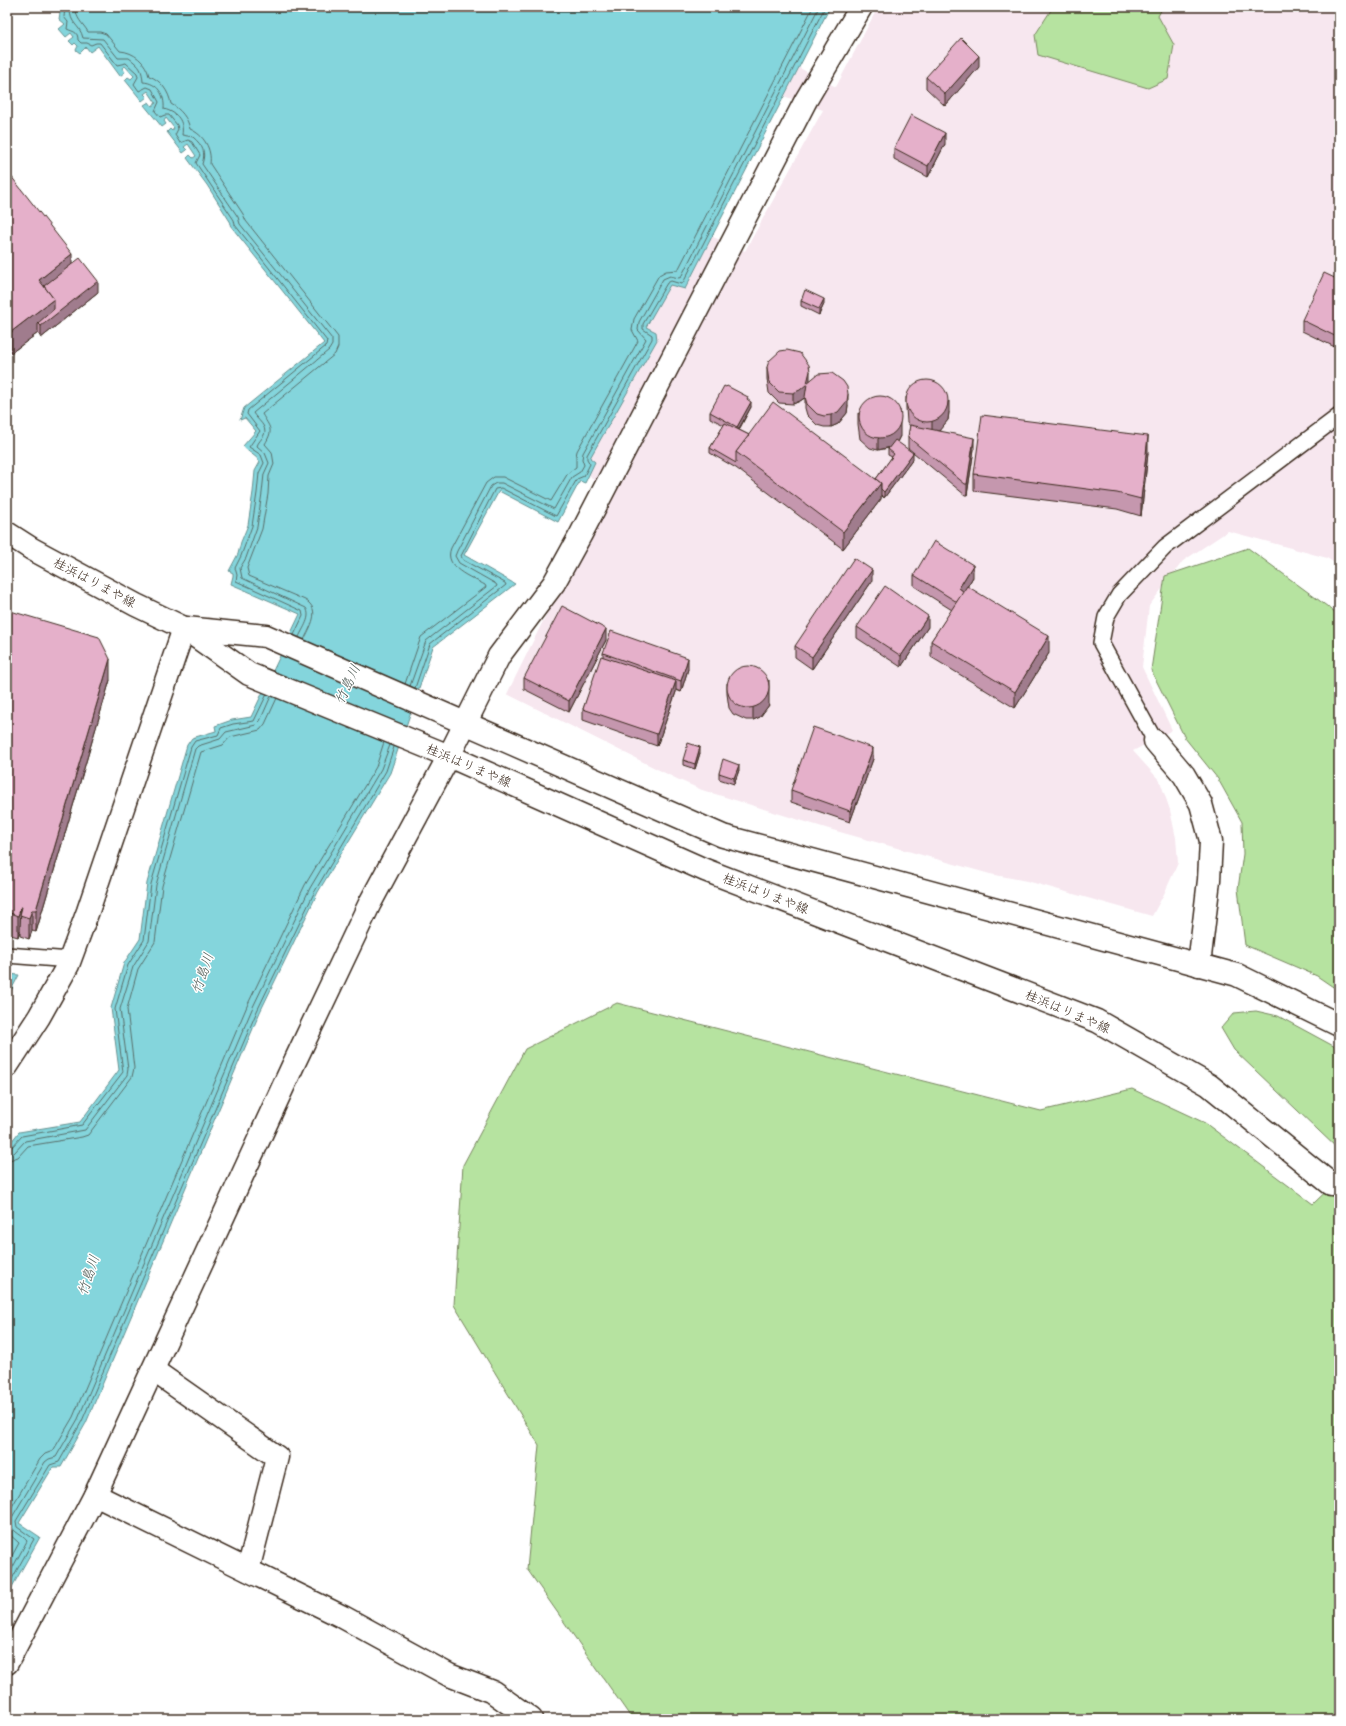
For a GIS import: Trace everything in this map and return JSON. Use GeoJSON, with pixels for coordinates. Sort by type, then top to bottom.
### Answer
{"type":"FeatureCollection","features":[{"type":"Feature","properties":{"kind":"street"},"geometry":{"type":"LineString","coordinates":[[7,1663],[95,1495],[294,1061],[370,903],[449,756],[499,656],[554,583],[581,534],[806,100],[861,7]]}},
{"type":"Feature","properties":{"kind":"street","name":"桂浜はりまや線"},"geometry":{"type":"LineString","coordinates":[[7,533],[32,549],[136,605],[184,628],[249,674],[449,756],[705,870],[1097,1021],[1209,1085],[1332,1184]]}},
{"type":"Feature","properties":{"kind":"street"},"geometry":{"type":"LineString","coordinates":[[7,1066],[39,1017],[70,960],[184,628]]}},
{"type":"Feature","properties":{"kind":"street","name":"桂浜はりまや線"},"geometry":{"type":"LineString","coordinates":[[184,628],[266,636],[723,836],[1237,975],[1339,1025]]}},
{"type":"Feature","properties":{"kind":"street"},"geometry":{"type":"LineString","coordinates":[[1155,741],[1184,775],[1200,804],[1211,841],[1209,880],[1199,965]]}},
{"type":"Feature","properties":{"kind":"street"},"geometry":{"type":"LineString","coordinates":[[153,1370],[277,1457],[248,1570]]}},
{"type":"Feature","properties":{"kind":"street"},"geometry":{"type":"LineString","coordinates":[[95,1495],[343,1617],[449,1675],[493,1692],[531,1719]]}},
{"type":"Feature","properties":{"kind":"lane"},"geometry":{"type":"LineString","coordinates":[[1155,741],[1101,643],[1106,617],[1119,594],[1165,547],[1339,416]]}},
{"type":"Feature","properties":{"kind":"lane"},"geometry":{"type":"LineString","coordinates":[[7,955],[70,960]]}},
{"type":"Feature","properties":{"kind":"shaded area"},"geometry":{"type":"Polygon","coordinates":[[[878,7],[1339,7],[1339,566],[1327,558],[1228,531],[1183,561],[1149,606],[1142,667],[1172,730],[1133,751],[1160,781],[1170,810],[1176,838],[1178,863],[1152,916],[1027,881],[990,874],[829,829],[702,790],[507,694],[551,605],[611,503],[551,425],[640,205],[745,251],[823,110],[733,78],[763,49],[836,87],[878,7]]]}},
{"type":"Feature","properties":{"kind":"green space"},"geometry":{"type":"Polygon","coordinates":[[[1053,7],[1163,7],[1158,16],[1174,45],[1168,79],[1148,88],[1038,55],[1035,35],[1053,7]]]}},
{"type":"Feature","properties":{"kind":"green space"},"geometry":{"type":"Polygon","coordinates":[[[1248,548],[1339,615],[1339,991],[1317,976],[1245,945],[1238,889],[1243,854],[1242,822],[1218,779],[1185,738],[1151,670],[1165,576],[1248,548]]]}},
{"type":"Feature","properties":{"kind":"green space"},"geometry":{"type":"Polygon","coordinates":[[[617,1003],[1041,1111],[1132,1089],[1205,1123],[1313,1204],[1339,1179],[1339,1719],[632,1719],[527,1569],[539,1445],[454,1305],[463,1165],[525,1049],[617,1003]]]}},
{"type":"Feature","properties":{"kind":"green space"},"geometry":{"type":"Polygon","coordinates":[[[1256,1011],[1278,1016],[1339,1049],[1339,1150],[1234,1050],[1221,1028],[1234,1013],[1256,1011]]]}},
{"type":"Feature","properties":{"kind":"water","name":"竹島川"},"geometry":{"type":"Polygon","coordinates":[[[61,7],[830,7],[685,289],[670,285],[646,327],[656,332],[657,340],[590,458],[595,462],[585,483],[580,481],[558,522],[499,491],[464,555],[515,584],[433,647],[390,773],[318,892],[260,1012],[86,1423],[61,1467],[53,1467],[19,1523],[40,1537],[7,1596],[7,1147],[19,1132],[80,1122],[119,1070],[111,1008],[124,963],[140,939],[147,883],[187,745],[192,738],[216,731],[215,726],[232,720],[251,717],[300,614],[231,584],[233,573],[229,571],[238,554],[248,525],[255,471],[260,462],[243,446],[256,431],[245,418],[240,420],[244,408],[324,343],[230,225],[231,223],[207,185],[187,158],[190,155],[193,158],[196,156],[188,144],[184,147],[187,150],[183,153],[167,132],[170,129],[172,131],[174,128],[166,118],[164,121],[166,124],[162,127],[144,105],[149,102],[152,106],[156,103],[148,91],[144,94],[147,97],[142,101],[125,80],[128,77],[131,79],[134,76],[125,66],[122,68],[125,72],[120,76],[98,46],[90,52],[86,47],[80,53],[76,50],[78,46],[75,43],[73,45],[69,41],[74,37],[71,33],[66,37],[59,29],[65,24],[59,19],[61,7]]]}},
{"type":"Feature","properties":{"kind":"water"},"geometry":{"type":"Polygon","coordinates":[[[7,974],[19,975],[7,998],[7,974]]]}},
{"type":"Feature","properties":{"kind":"building"},"geometry":{"type":"Polygon","coordinates":[[[961,38],[979,56],[945,94],[926,77],[961,38]]]}},
{"type":"Feature","properties":{"kind":"building"},"geometry":{"type":"Polygon","coordinates":[[[911,115],[945,133],[928,166],[894,148],[911,115]]]}},
{"type":"Feature","properties":{"kind":"building"},"geometry":{"type":"Polygon","coordinates":[[[7,171],[72,254],[39,280],[54,299],[7,335],[7,171]]]}},
{"type":"Feature","properties":{"kind":"building"},"geometry":{"type":"Polygon","coordinates":[[[80,258],[98,281],[41,326],[38,323],[54,309],[54,299],[44,286],[80,258]]]}},
{"type":"Feature","properties":{"kind":"building"},"geometry":{"type":"Polygon","coordinates":[[[1324,273],[1339,280],[1339,338],[1302,320],[1324,273]]]}},
{"type":"Feature","properties":{"kind":"building"},"geometry":{"type":"Polygon","coordinates":[[[805,290],[824,299],[819,309],[801,301],[805,290]]]}},
{"type":"Feature","properties":{"kind":"building"},"geometry":{"type":"Polygon","coordinates":[[[787,350],[800,353],[809,365],[810,371],[807,383],[818,374],[832,373],[843,381],[847,387],[847,401],[838,412],[824,416],[817,414],[807,404],[805,397],[807,384],[800,390],[793,393],[779,392],[769,382],[767,367],[769,361],[780,351],[787,350]]]}},
{"type":"Feature","properties":{"kind":"building"},"geometry":{"type":"Polygon","coordinates":[[[923,380],[931,380],[939,383],[945,389],[948,401],[945,413],[939,419],[931,422],[923,422],[915,419],[909,413],[906,405],[906,397],[909,389],[915,383],[923,380]]]}},
{"type":"Feature","properties":{"kind":"building"},"geometry":{"type":"Polygon","coordinates":[[[724,386],[727,386],[748,397],[747,399],[751,402],[737,427],[710,412],[724,386]]]}},
{"type":"Feature","properties":{"kind":"building"},"geometry":{"type":"Polygon","coordinates":[[[876,396],[884,396],[892,399],[898,405],[901,417],[898,429],[892,435],[884,438],[876,438],[868,435],[862,429],[859,421],[859,413],[862,405],[868,399],[876,396]]]}},
{"type":"Feature","properties":{"kind":"building"},"geometry":{"type":"Polygon","coordinates":[[[773,402],[881,483],[843,532],[736,452],[773,402]]]}},
{"type":"Feature","properties":{"kind":"building"},"geometry":{"type":"Polygon","coordinates":[[[982,415],[1148,436],[1141,499],[1117,493],[974,474],[982,415]]]}},
{"type":"Feature","properties":{"kind":"building"},"geometry":{"type":"Polygon","coordinates":[[[725,423],[749,435],[736,452],[736,463],[710,448],[725,423]]]}},
{"type":"Feature","properties":{"kind":"building"},"geometry":{"type":"Polygon","coordinates":[[[910,425],[974,438],[967,484],[965,484],[908,437],[910,425]]]}},
{"type":"Feature","properties":{"kind":"building"},"geometry":{"type":"Polygon","coordinates":[[[895,440],[913,453],[884,492],[881,489],[881,483],[876,479],[894,454],[888,449],[895,440]]]}},
{"type":"Feature","properties":{"kind":"building"},"geometry":{"type":"Polygon","coordinates":[[[934,541],[973,565],[959,588],[964,592],[957,602],[914,575],[934,541]]]}},
{"type":"Feature","properties":{"kind":"building"},"geometry":{"type":"Polygon","coordinates":[[[854,558],[872,570],[812,657],[795,646],[854,558]]]}},
{"type":"Feature","properties":{"kind":"building"},"geometry":{"type":"Polygon","coordinates":[[[885,586],[928,616],[901,656],[857,627],[885,586]]]}},
{"type":"Feature","properties":{"kind":"building"},"geometry":{"type":"Polygon","coordinates":[[[967,586],[1049,636],[1015,692],[931,641],[967,586]]]}},
{"type":"Feature","properties":{"kind":"building"},"geometry":{"type":"Polygon","coordinates":[[[562,606],[606,629],[569,701],[524,678],[562,606]]]}},
{"type":"Feature","properties":{"kind":"building"},"geometry":{"type":"Polygon","coordinates":[[[7,610],[99,637],[110,659],[36,910],[32,910],[29,918],[20,915],[22,907],[18,916],[7,912],[7,610]]]}},
{"type":"Feature","properties":{"kind":"building"},"geometry":{"type":"Polygon","coordinates":[[[611,631],[688,658],[681,681],[603,653],[611,631]]]}},
{"type":"Feature","properties":{"kind":"building"},"geometry":{"type":"Polygon","coordinates":[[[601,656],[676,681],[657,734],[583,709],[601,656]]]}},
{"type":"Feature","properties":{"kind":"building"},"geometry":{"type":"Polygon","coordinates":[[[744,666],[752,666],[760,669],[766,675],[769,687],[766,699],[760,705],[752,708],[744,708],[736,705],[730,699],[727,691],[727,683],[730,675],[736,669],[744,666]]]}},
{"type":"Feature","properties":{"kind":"building"},"geometry":{"type":"Polygon","coordinates":[[[813,727],[873,748],[850,811],[791,790],[813,727]]]}},
{"type":"Feature","properties":{"kind":"building"},"geometry":{"type":"Polygon","coordinates":[[[688,743],[700,747],[695,764],[683,760],[688,743]]]}},
{"type":"Feature","properties":{"kind":"building"},"geometry":{"type":"Polygon","coordinates":[[[723,759],[739,765],[734,778],[719,773],[723,759]]]}}]}
